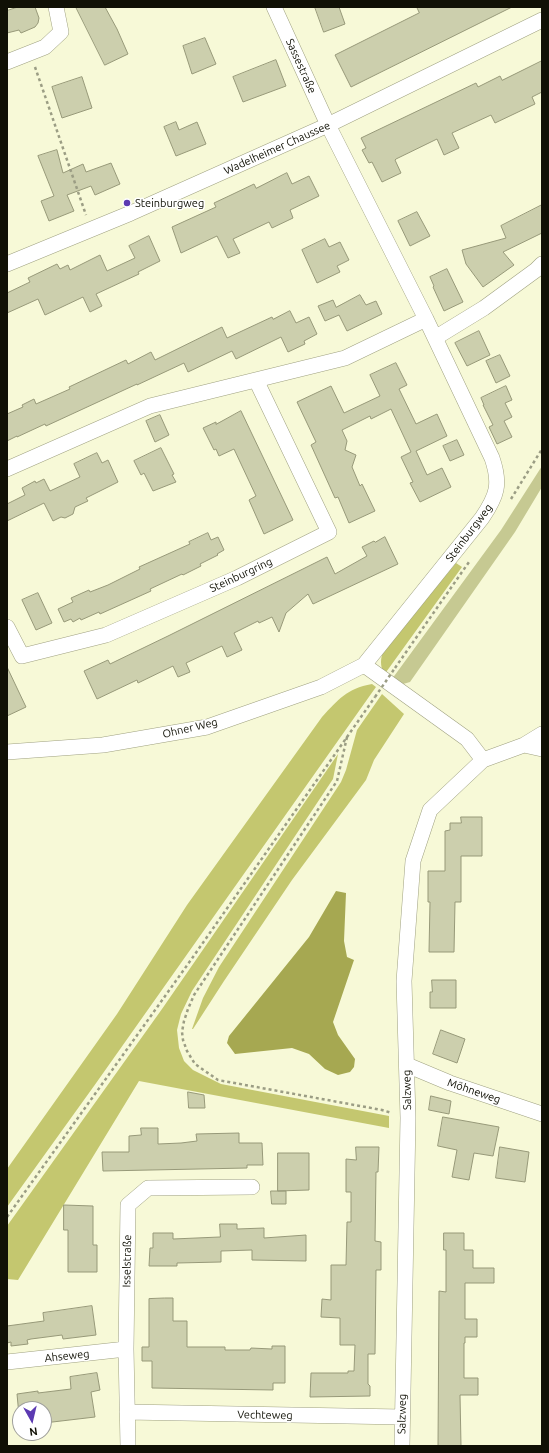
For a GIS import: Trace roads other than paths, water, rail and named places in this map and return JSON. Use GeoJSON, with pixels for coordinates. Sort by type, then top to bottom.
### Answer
{"type":"FeatureCollection","features":[{"type":"Feature","properties":{"kind":"street"},"geometry":{"type":"LineString","coordinates":[[7,62],[45,48],[61,32],[56,7]]}},
{"type":"Feature","properties":{"kind":"street","name":"Sassestraße"},"geometry":{"type":"LineString","coordinates":[[274,7],[328,125]]}},
{"type":"Feature","properties":{"kind":"street","name":"Wadelheimer Chaussee"},"geometry":{"type":"LineString","coordinates":[[7,264],[145,207],[328,125],[542,20]]}},
{"type":"Feature","properties":{"kind":"street","name":"Steinburgweg"},"geometry":{"type":"LineString","coordinates":[[328,125],[426,319],[492,458],[496,470],[497,483],[494,501],[482,518],[364,665]]}},
{"type":"Feature","properties":{"kind":"street"},"geometry":{"type":"LineString","coordinates":[[435,338],[484,308],[542,264]]}},
{"type":"Feature","properties":{"kind":"street"},"geometry":{"type":"LineString","coordinates":[[7,469],[150,406],[345,358],[426,319]]}},
{"type":"Feature","properties":{"kind":"street","name":"Steinburgring"},"geometry":{"type":"LineString","coordinates":[[7,627],[22,656],[106,635],[237,578],[329,532],[256,380]]}},
{"type":"Feature","properties":{"kind":"street"},"geometry":{"type":"LineString","coordinates":[[364,665],[467,739],[483,760],[524,745],[542,734]]}},
{"type":"Feature","properties":{"kind":"street","name":"Ohner Weg"},"geometry":{"type":"LineString","coordinates":[[7,752],[104,745],[207,726],[321,687],[364,665]]}},
{"type":"Feature","properties":{"kind":"street"},"geometry":{"type":"LineString","coordinates":[[524,745],[542,749]]}},
{"type":"Feature","properties":{"kind":"street","name":"Salzweg"},"geometry":{"type":"LineString","coordinates":[[402,1446],[408,1118],[404,982],[412,861],[430,810],[483,760]]}},
{"type":"Feature","properties":{"kind":"street","name":"Möhneweg"},"geometry":{"type":"LineString","coordinates":[[407,1065],[450,1083],[542,1114]]}},
{"type":"Feature","properties":{"kind":"street","name":"Isselstraße"},"geometry":{"type":"LineString","coordinates":[[128,1446],[126,1349],[128,1205],[148,1188],[252,1187]]}},
{"type":"Feature","properties":{"kind":"street","name":"Ahseweg"},"geometry":{"type":"LineString","coordinates":[[7,1362],[126,1349]]}},
{"type":"Feature","properties":{"kind":"street","name":"Vechteweg"},"geometry":{"type":"LineString","coordinates":[[128,1412],[402,1417]]}},
{"type":"Feature","properties":{"kind":"place","name":"Steinburgweg"},"geometry":{"type":"Point","coordinates":[127,203]}}]}
